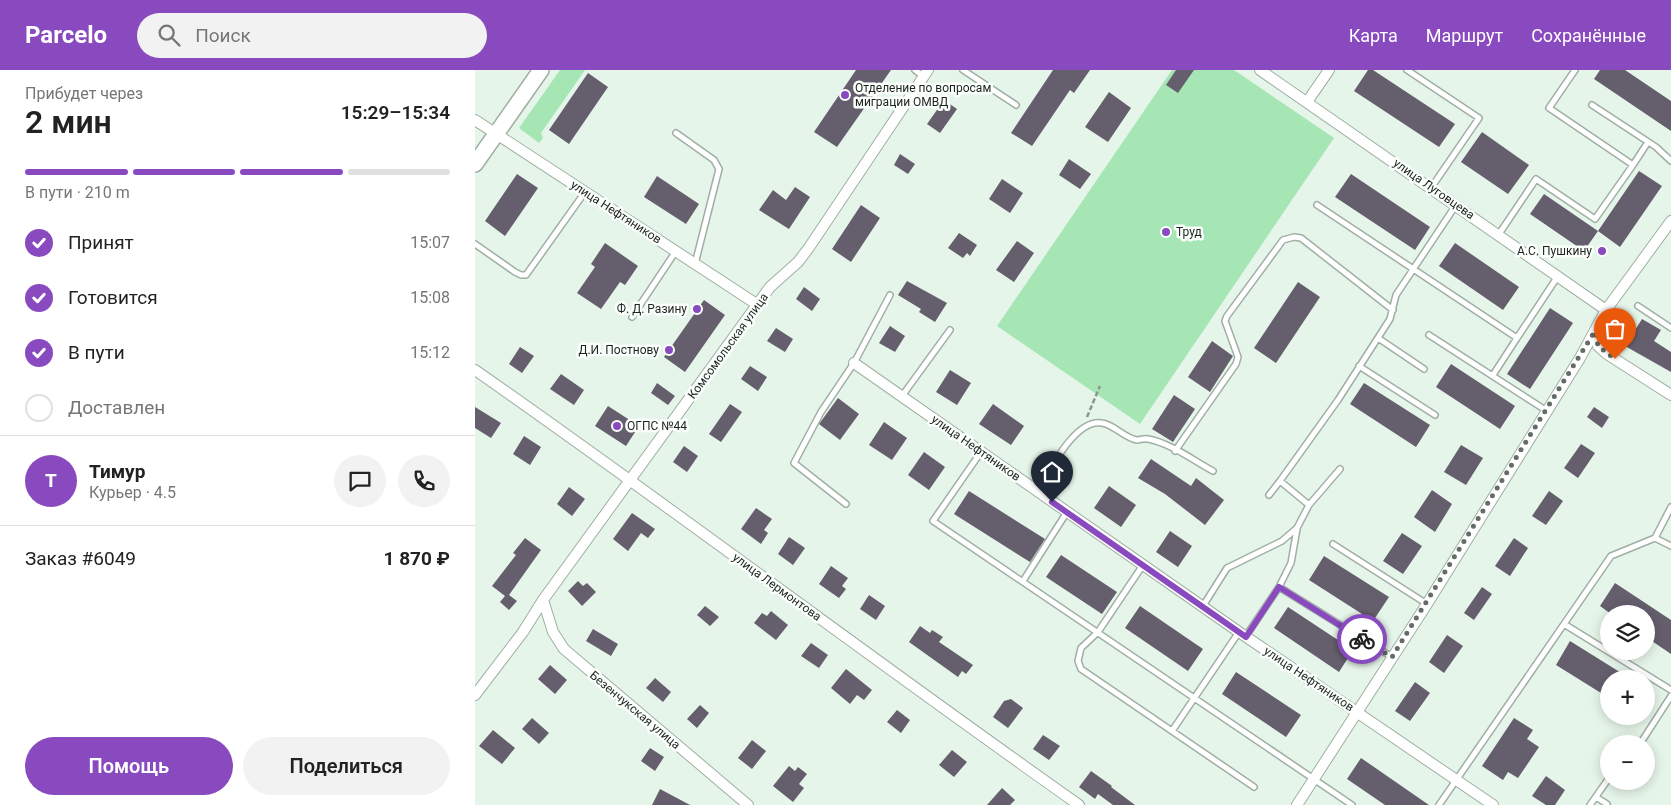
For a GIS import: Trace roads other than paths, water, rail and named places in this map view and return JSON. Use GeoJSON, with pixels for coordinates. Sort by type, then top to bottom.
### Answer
{"type":"FeatureCollection","features":[{"type":"Feature","properties":{"kind":"street"},"geometry":{"type":"LineString","coordinates":[[475,164],[541,70]]}},
{"type":"Feature","properties":{"kind":"street","name":"улица Луговцева"},"geometry":{"type":"LineString","coordinates":[[1260,70],[1606,310]]}},
{"type":"Feature","properties":{"kind":"street"},"geometry":{"type":"LineString","coordinates":[[1307,102],[1329,70]]}},
{"type":"Feature","properties":{"kind":"street","name":"Комсомольская улица"},"geometry":{"type":"LineString","coordinates":[[475,695],[523,632],[543,600],[632,480],[770,287],[803,256],[926,73]]}},
{"type":"Feature","properties":{"kind":"street","name":"улица Нефтяников"},"geometry":{"type":"LineString","coordinates":[[475,120],[757,305]]}},
{"type":"Feature","properties":{"kind":"street"},"geometry":{"type":"LineString","coordinates":[[1297,805],[1313,777],[1427,604],[1547,411],[1606,310],[1671,221]]}},
{"type":"Feature","properties":{"kind":"street"},"geometry":{"type":"LineString","coordinates":[[1595,331],[1598,346],[1607,354],[1671,395]]}},
{"type":"Feature","properties":{"kind":"street","name":"улица Нефтяников"},"geometry":{"type":"LineString","coordinates":[[854,364],[1242,634],[1493,805]]}},
{"type":"Feature","properties":{"kind":"street","name":"улица Лермонтова"},"geometry":{"type":"LineString","coordinates":[[475,370],[632,480],[931,700],[1079,805]]}},
{"type":"Feature","properties":{"kind":"street","name":"Безенчукская улица"},"geometry":{"type":"LineString","coordinates":[[543,600],[553,632],[564,649],[748,805]]}},
{"type":"Feature","properties":{"kind":"lane"},"geometry":{"type":"LineString","coordinates":[[915,70],[926,73]]}},
{"type":"Feature","properties":{"kind":"lane"},"geometry":{"type":"LineString","coordinates":[[963,70],[1016,105]]}},
{"type":"Feature","properties":{"kind":"lane"},"geometry":{"type":"LineString","coordinates":[[1407,70],[1479,118],[1431,188]]}},
{"type":"Feature","properties":{"kind":"lane"},"geometry":{"type":"LineString","coordinates":[[1575,70],[1549,108],[1633,165]]}},
{"type":"Feature","properties":{"kind":"lane"},"geometry":{"type":"LineString","coordinates":[[1592,105],[1649,142],[1671,161]]}},
{"type":"Feature","properties":{"kind":"lane"},"geometry":{"type":"LineString","coordinates":[[676,133],[714,160],[719,169],[695,264]]}},
{"type":"Feature","properties":{"kind":"lane"},"geometry":{"type":"LineString","coordinates":[[1499,234],[1537,179],[1595,219],[1649,142]]}},
{"type":"Feature","properties":{"kind":"lane"},"geometry":{"type":"LineString","coordinates":[[475,244],[521,276],[526,275],[585,192]]}},
{"type":"Feature","properties":{"kind":"lane"},"geometry":{"type":"LineString","coordinates":[[1317,205],[1517,338]]}},
{"type":"Feature","properties":{"kind":"lane"},"geometry":{"type":"LineString","coordinates":[[1269,495],[1338,400],[1378,338],[1393,310],[1396,295],[1457,205]]}},
{"type":"Feature","properties":{"kind":"lane"},"geometry":{"type":"LineString","coordinates":[[1175,451],[1236,364],[1237,357],[1225,321],[1227,316],[1283,240],[1294,237],[1301,238],[1393,310]]}},
{"type":"Feature","properties":{"kind":"lane"},"geometry":{"type":"LineString","coordinates":[[632,318],[676,252]]}},
{"type":"Feature","properties":{"kind":"lane"},"geometry":{"type":"LineString","coordinates":[[1493,375],[1558,276]]}},
{"type":"Feature","properties":{"kind":"lane"},"geometry":{"type":"LineString","coordinates":[[846,504],[794,463],[821,412],[854,364],[890,295]]}},
{"type":"Feature","properties":{"kind":"lane"},"geometry":{"type":"LineString","coordinates":[[1638,306],[1671,328]]}},
{"type":"Feature","properties":{"kind":"lane"},"geometry":{"type":"LineString","coordinates":[[902,397],[950,330]]}},
{"type":"Feature","properties":{"kind":"lane"},"geometry":{"type":"LineString","coordinates":[[1429,334],[1547,411]]}},
{"type":"Feature","properties":{"kind":"lane"},"geometry":{"type":"LineString","coordinates":[[1378,338],[1424,369]]}},
{"type":"Feature","properties":{"kind":"lane"},"geometry":{"type":"LineString","coordinates":[[1359,366],[1435,415]]}},
{"type":"Feature","properties":{"kind":"lane"},"geometry":{"type":"LineString","coordinates":[[1037,491],[1071,439],[1081,428],[1091,423],[1103,423],[1137,440],[1146,438],[1213,471]]}},
{"type":"Feature","properties":{"kind":"lane"},"geometry":{"type":"LineString","coordinates":[[981,452],[933,521],[1352,805]]}},
{"type":"Feature","properties":{"kind":"lane"},"geometry":{"type":"LineString","coordinates":[[1172,731],[1195,697],[1279,587],[1291,563],[1297,528],[1309,505],[1339,469]]}},
{"type":"Feature","properties":{"kind":"lane"},"geometry":{"type":"LineString","coordinates":[[1280,482],[1309,505]]}},
{"type":"Feature","properties":{"kind":"lane"},"geometry":{"type":"LineString","coordinates":[[1439,805],[1611,556],[1655,538],[1671,507]]}},
{"type":"Feature","properties":{"kind":"lane"},"geometry":{"type":"LineString","coordinates":[[1023,581],[1067,512]]}},
{"type":"Feature","properties":{"kind":"lane"},"geometry":{"type":"LineString","coordinates":[[1203,607],[1227,568],[1282,541],[1297,528]]}},
{"type":"Feature","properties":{"kind":"lane"},"geometry":{"type":"LineString","coordinates":[[1655,538],[1671,546]]}},
{"type":"Feature","properties":{"kind":"lane"},"geometry":{"type":"LineString","coordinates":[[1333,544],[1427,604]]}},
{"type":"Feature","properties":{"kind":"lane"},"geometry":{"type":"LineString","coordinates":[[1143,565],[1098,632],[1081,648],[1077,661],[1081,669],[1253,787]]}},
{"type":"Feature","properties":{"kind":"lane"},"geometry":{"type":"LineString","coordinates":[[1279,587],[1392,657]]}},
{"type":"Feature","properties":{"kind":"lane"},"geometry":{"type":"LineString","coordinates":[[1564,624],[1671,690]]}},
{"type":"Feature","properties":{"kind":"lane"},"geometry":{"type":"LineString","coordinates":[[1645,735],[1671,696]]}},
{"type":"Feature","properties":{"kind":"lane"},"geometry":{"type":"LineString","coordinates":[[1590,805],[1601,790]]}},
{"type":"Feature","properties":{"kind":"lane"},"geometry":{"type":"LineString","coordinates":[[1596,797],[1607,804]]}},
{"type":"Feature","properties":{"kind":"place","name":"Отделение по вопросам миграции ОМВД"},"geometry":{"type":"Point","coordinates":[845,95]}},
{"type":"Feature","properties":{"kind":"place","name":"Труд"},"geometry":{"type":"Point","coordinates":[1166,232]}},
{"type":"Feature","properties":{"kind":"place","name":"А.С. Пушкину"},"geometry":{"type":"Point","coordinates":[1602,251]}},
{"type":"Feature","properties":{"kind":"place","name":"Ф. Д. Разину"},"geometry":{"type":"Point","coordinates":[697,309]}},
{"type":"Feature","properties":{"kind":"place","name":"Д.И. Постнову"},"geometry":{"type":"Point","coordinates":[669,350]}},
{"type":"Feature","properties":{"kind":"place","name":"ОГПС №44"},"geometry":{"type":"Point","coordinates":[617,426]}}]}
